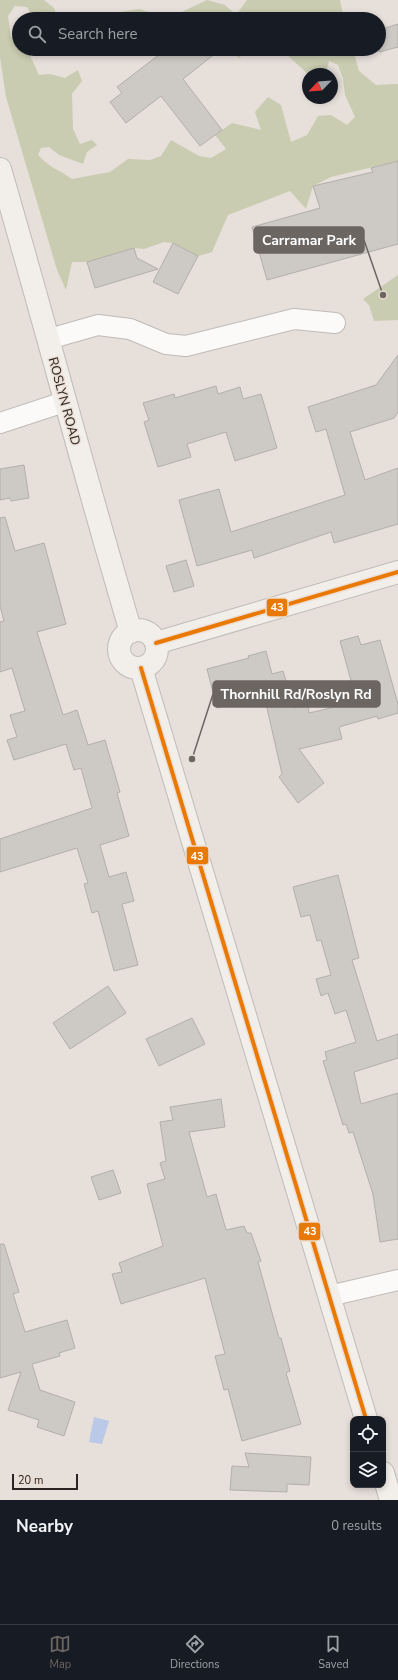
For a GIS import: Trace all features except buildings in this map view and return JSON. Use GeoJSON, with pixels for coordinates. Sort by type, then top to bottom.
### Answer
{"type":"FeatureCollection","features":[{"type":"Feature","properties":{"kind":"street","name":"ROSLYN ROAD"},"geometry":{"type":"LineString","coordinates":[[0,169],[49,339],[64,402],[130,632]]}},
{"type":"Feature","properties":{"kind":"street"},"geometry":{"type":"LineString","coordinates":[[49,339],[98,325],[130,329],[166,344],[186,346],[294,319],[335,323]]}},
{"type":"Feature","properties":{"kind":"street"},"geometry":{"type":"LineString","coordinates":[[0,424],[64,402]]}},
{"type":"Feature","properties":{"kind":"street"},"geometry":{"type":"LineString","coordinates":[[156,643],[398,572]]}},
{"type":"Feature","properties":{"kind":"street"},"geometry":{"type":"LineString","coordinates":[[130,632],[146,632],[156,643],[156,656],[148,665],[141,668],[136,668],[125,662],[120,652],[122,640],[130,632]]}},
{"type":"Feature","properties":{"kind":"street"},"geometry":{"type":"LineString","coordinates":[[141,668],[365,1416]]}},
{"type":"Feature","properties":{"kind":"street"},"geometry":{"type":"LineString","coordinates":[[329,1296],[398,1280]]}},
{"type":"Feature","properties":{"kind":"street"},"geometry":{"type":"LineString","coordinates":[[386,1483],[391,1500]]}},
{"type":"Feature","properties":{"kind":"green space"},"geometry":{"type":"Polygon","coordinates":[[[0,0],[44,0],[54,8],[55,12],[30,12],[27,7],[15,6],[8,16],[12,38],[12,56],[30,56],[39,75],[50,74],[65,78],[78,70],[82,81],[72,94],[73,129],[80,144],[92,140],[97,145],[87,152],[83,164],[59,155],[49,147],[41,148],[38,155],[50,166],[72,179],[110,172],[128,159],[150,160],[161,156],[171,140],[199,156],[211,158],[226,149],[215,135],[232,123],[261,130],[255,112],[268,97],[281,105],[291,142],[307,135],[318,116],[331,115],[347,125],[355,117],[345,95],[343,78],[338,65],[329,61],[327,68],[302,69],[288,56],[355,56],[359,71],[376,85],[398,84],[398,161],[331,177],[313,186],[306,209],[290,191],[228,215],[212,252],[198,256],[173,243],[164,242],[144,249],[134,248],[87,262],[72,262],[66,290],[57,270],[6,97],[0,57],[0,0]]]}},
{"type":"Feature","properties":{"kind":"green space"},"geometry":{"type":"Polygon","coordinates":[[[207,0],[225,5],[233,12],[182,12],[207,0]]]}},
{"type":"Feature","properties":{"kind":"green space"},"geometry":{"type":"Polygon","coordinates":[[[247,0],[340,0],[343,12],[238,12],[247,0]]]}},
{"type":"Feature","properties":{"kind":"green space"},"geometry":{"type":"Polygon","coordinates":[[[139,9],[149,12],[120,12],[139,9]]]}},
{"type":"Feature","properties":{"kind":"green space"},"geometry":{"type":"Polygon","coordinates":[[[398,275],[398,320],[374,321],[369,305],[363,299],[398,275]]]}},
{"type":"Feature","properties":{"kind":"water"},"geometry":{"type":"Polygon","coordinates":[[[94,1417],[109,1421],[102,1444],[89,1442],[94,1417]]]}},
{"type":"Feature","properties":{"kind":"transit line","name":"43"},"geometry":{"type":"LineString","coordinates":[[156,643],[398,572]]}},
{"type":"Feature","properties":{"kind":"transit line","name":"43"},"geometry":{"type":"LineString","coordinates":[[141,668],[365,1416]]}},
{"type":"Feature","properties":{"kind":"place","name":"Carramar Park"},"geometry":{"type":"Point","coordinates":[383,295]}},
{"type":"Feature","properties":{"kind":"place","name":"Thornhill Rd/Roslyn Rd"},"geometry":{"type":"Point","coordinates":[192,759]}}]}
